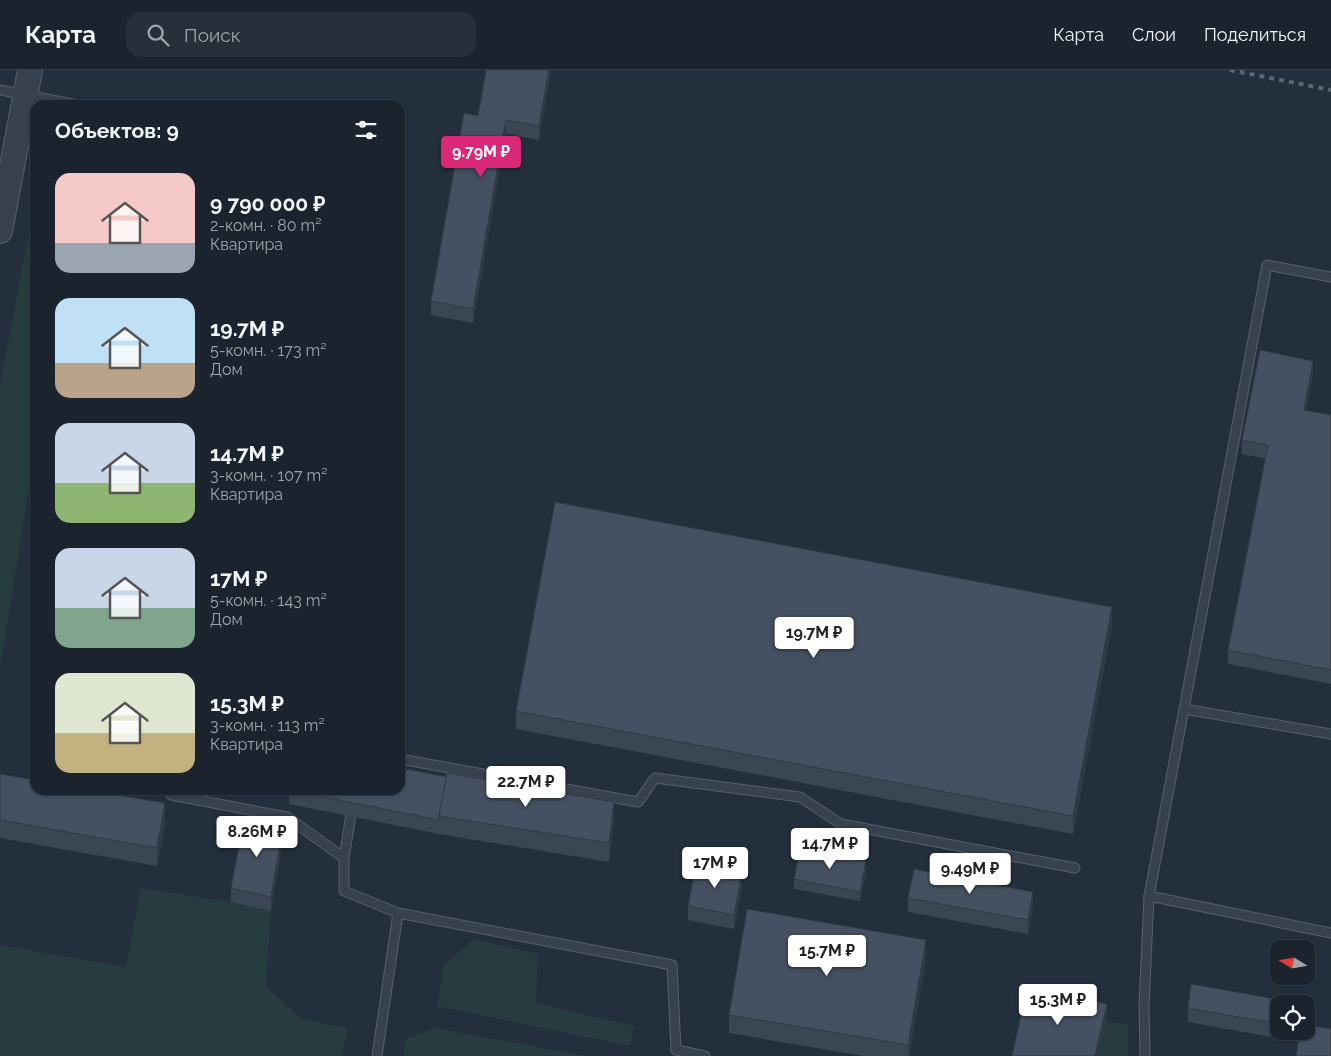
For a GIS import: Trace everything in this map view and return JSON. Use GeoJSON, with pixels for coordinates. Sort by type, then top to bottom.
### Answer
{"type":"FeatureCollection","features":[{"type":"Feature","properties":{"kind":"street"},"geometry":{"type":"LineString","coordinates":[[0,231],[30,70]]}},
{"type":"Feature","properties":{"kind":"lane"},"geometry":{"type":"LineString","coordinates":[[0,90],[52,100]]}},
{"type":"Feature","properties":{"kind":"lane"},"geometry":{"type":"LineString","coordinates":[[1145,1056],[1144,1006],[1149,896],[1267,265],[1331,277]]}},
{"type":"Feature","properties":{"kind":"lane"},"geometry":{"type":"LineString","coordinates":[[1184,709],[1331,734]]}},
{"type":"Feature","properties":{"kind":"lane"},"geometry":{"type":"LineString","coordinates":[[405,760],[638,802],[655,778],[800,797],[841,824],[1075,868]]}},
{"type":"Feature","properties":{"kind":"lane"},"geometry":{"type":"LineString","coordinates":[[171,795],[287,817],[344,858]]}},
{"type":"Feature","properties":{"kind":"lane"},"geometry":{"type":"LineString","coordinates":[[354,795],[344,858],[344,891],[398,913],[672,965],[676,1050],[705,1056]]}},
{"type":"Feature","properties":{"kind":"lane"},"geometry":{"type":"LineString","coordinates":[[1149,896],[1331,933]]}},
{"type":"Feature","properties":{"kind":"lane"},"geometry":{"type":"LineString","coordinates":[[377,1056],[398,913]]}},
{"type":"Feature","properties":{"kind":"green space"},"geometry":{"type":"Polygon","coordinates":[[[30,227],[30,482],[0,668],[0,385],[30,227]]]}},
{"type":"Feature","properties":{"kind":"green space"},"geometry":{"type":"Polygon","coordinates":[[[141,888],[231,902],[271,911],[266,986],[301,1019],[347,1028],[342,1056],[0,1056],[0,945],[126,967],[141,888]]]}},
{"type":"Feature","properties":{"kind":"green space"},"geometry":{"type":"Polygon","coordinates":[[[474,939],[538,954],[536,1003],[634,1026],[630,1046],[437,1006],[444,965],[474,939]]]}},
{"type":"Feature","properties":{"kind":"green space"},"geometry":{"type":"Polygon","coordinates":[[[1107,1022],[1128,1024],[1128,1056],[1099,1056],[1107,1022]]]}},
{"type":"Feature","properties":{"kind":"green space"},"geometry":{"type":"Polygon","coordinates":[[[435,1028],[586,1056],[403,1056],[405,1039],[435,1028]]]}},
{"type":"Feature","properties":{"kind":"building"},"geometry":{"type":"Polygon","coordinates":[[[486,70],[549,70],[539,126],[506,120],[473,309],[431,301],[464,113],[478,116],[486,70]]]}},
{"type":"Feature","properties":{"kind":"building"},"geometry":{"type":"Polygon","coordinates":[[[1260,350],[1313,361],[1304,410],[1331,415],[1331,670],[1228,650],[1268,445],[1242,440],[1260,350]]]}},
{"type":"Feature","properties":{"kind":"building"},"geometry":{"type":"Polygon","coordinates":[[[555,502],[1112,607],[1073,816],[516,711],[555,502]]]}},
{"type":"Feature","properties":{"kind":"building"},"geometry":{"type":"Polygon","coordinates":[[[405,769],[447,777],[439,820],[314,795],[405,795],[405,769]]]}},
{"type":"Feature","properties":{"kind":"building"},"geometry":{"type":"Polygon","coordinates":[[[447,773],[614,802],[609,843],[439,816],[447,773]]]}},
{"type":"Feature","properties":{"kind":"building"},"geometry":{"type":"Polygon","coordinates":[[[0,774],[30,779],[30,795],[118,795],[165,803],[157,848],[0,820],[0,774]]]}},
{"type":"Feature","properties":{"kind":"building"},"geometry":{"type":"Polygon","coordinates":[[[244,819],[283,827],[271,897],[231,888],[244,819]]]}},
{"type":"Feature","properties":{"kind":"building"},"geometry":{"type":"Polygon","coordinates":[[[800,849],[866,861],[860,892],[794,879],[800,849]]]}},
{"type":"Feature","properties":{"kind":"building"},"geometry":{"type":"Polygon","coordinates":[[[696,864],[742,873],[734,915],[688,906],[696,864]]]}},
{"type":"Feature","properties":{"kind":"building"},"geometry":{"type":"Polygon","coordinates":[[[914,869],[1033,892],[1028,920],[908,898],[914,869]]]}},
{"type":"Feature","properties":{"kind":"building"},"geometry":{"type":"Polygon","coordinates":[[[747,909],[926,940],[908,1045],[729,1015],[747,909]]]}},
{"type":"Feature","properties":{"kind":"building"},"geometry":{"type":"Polygon","coordinates":[[[1191,984],[1270,998],[1270,1022],[1188,1008],[1191,984]]]}},
{"type":"Feature","properties":{"kind":"building"},"geometry":{"type":"Polygon","coordinates":[[[1027,987],[1107,1004],[1095,1056],[1012,1056],[1027,987]]]}},
{"type":"Feature","properties":{"kind":"building"},"geometry":{"type":"Polygon","coordinates":[[[1315,1026],[1331,1029],[1331,1056],[1296,1056],[1299,1040],[1315,1040],[1315,1026]]]}},
{"type":"Feature","properties":{"kind":"railway"},"geometry":{"type":"LineString","coordinates":[[1230,70],[1331,90]]}}]}
